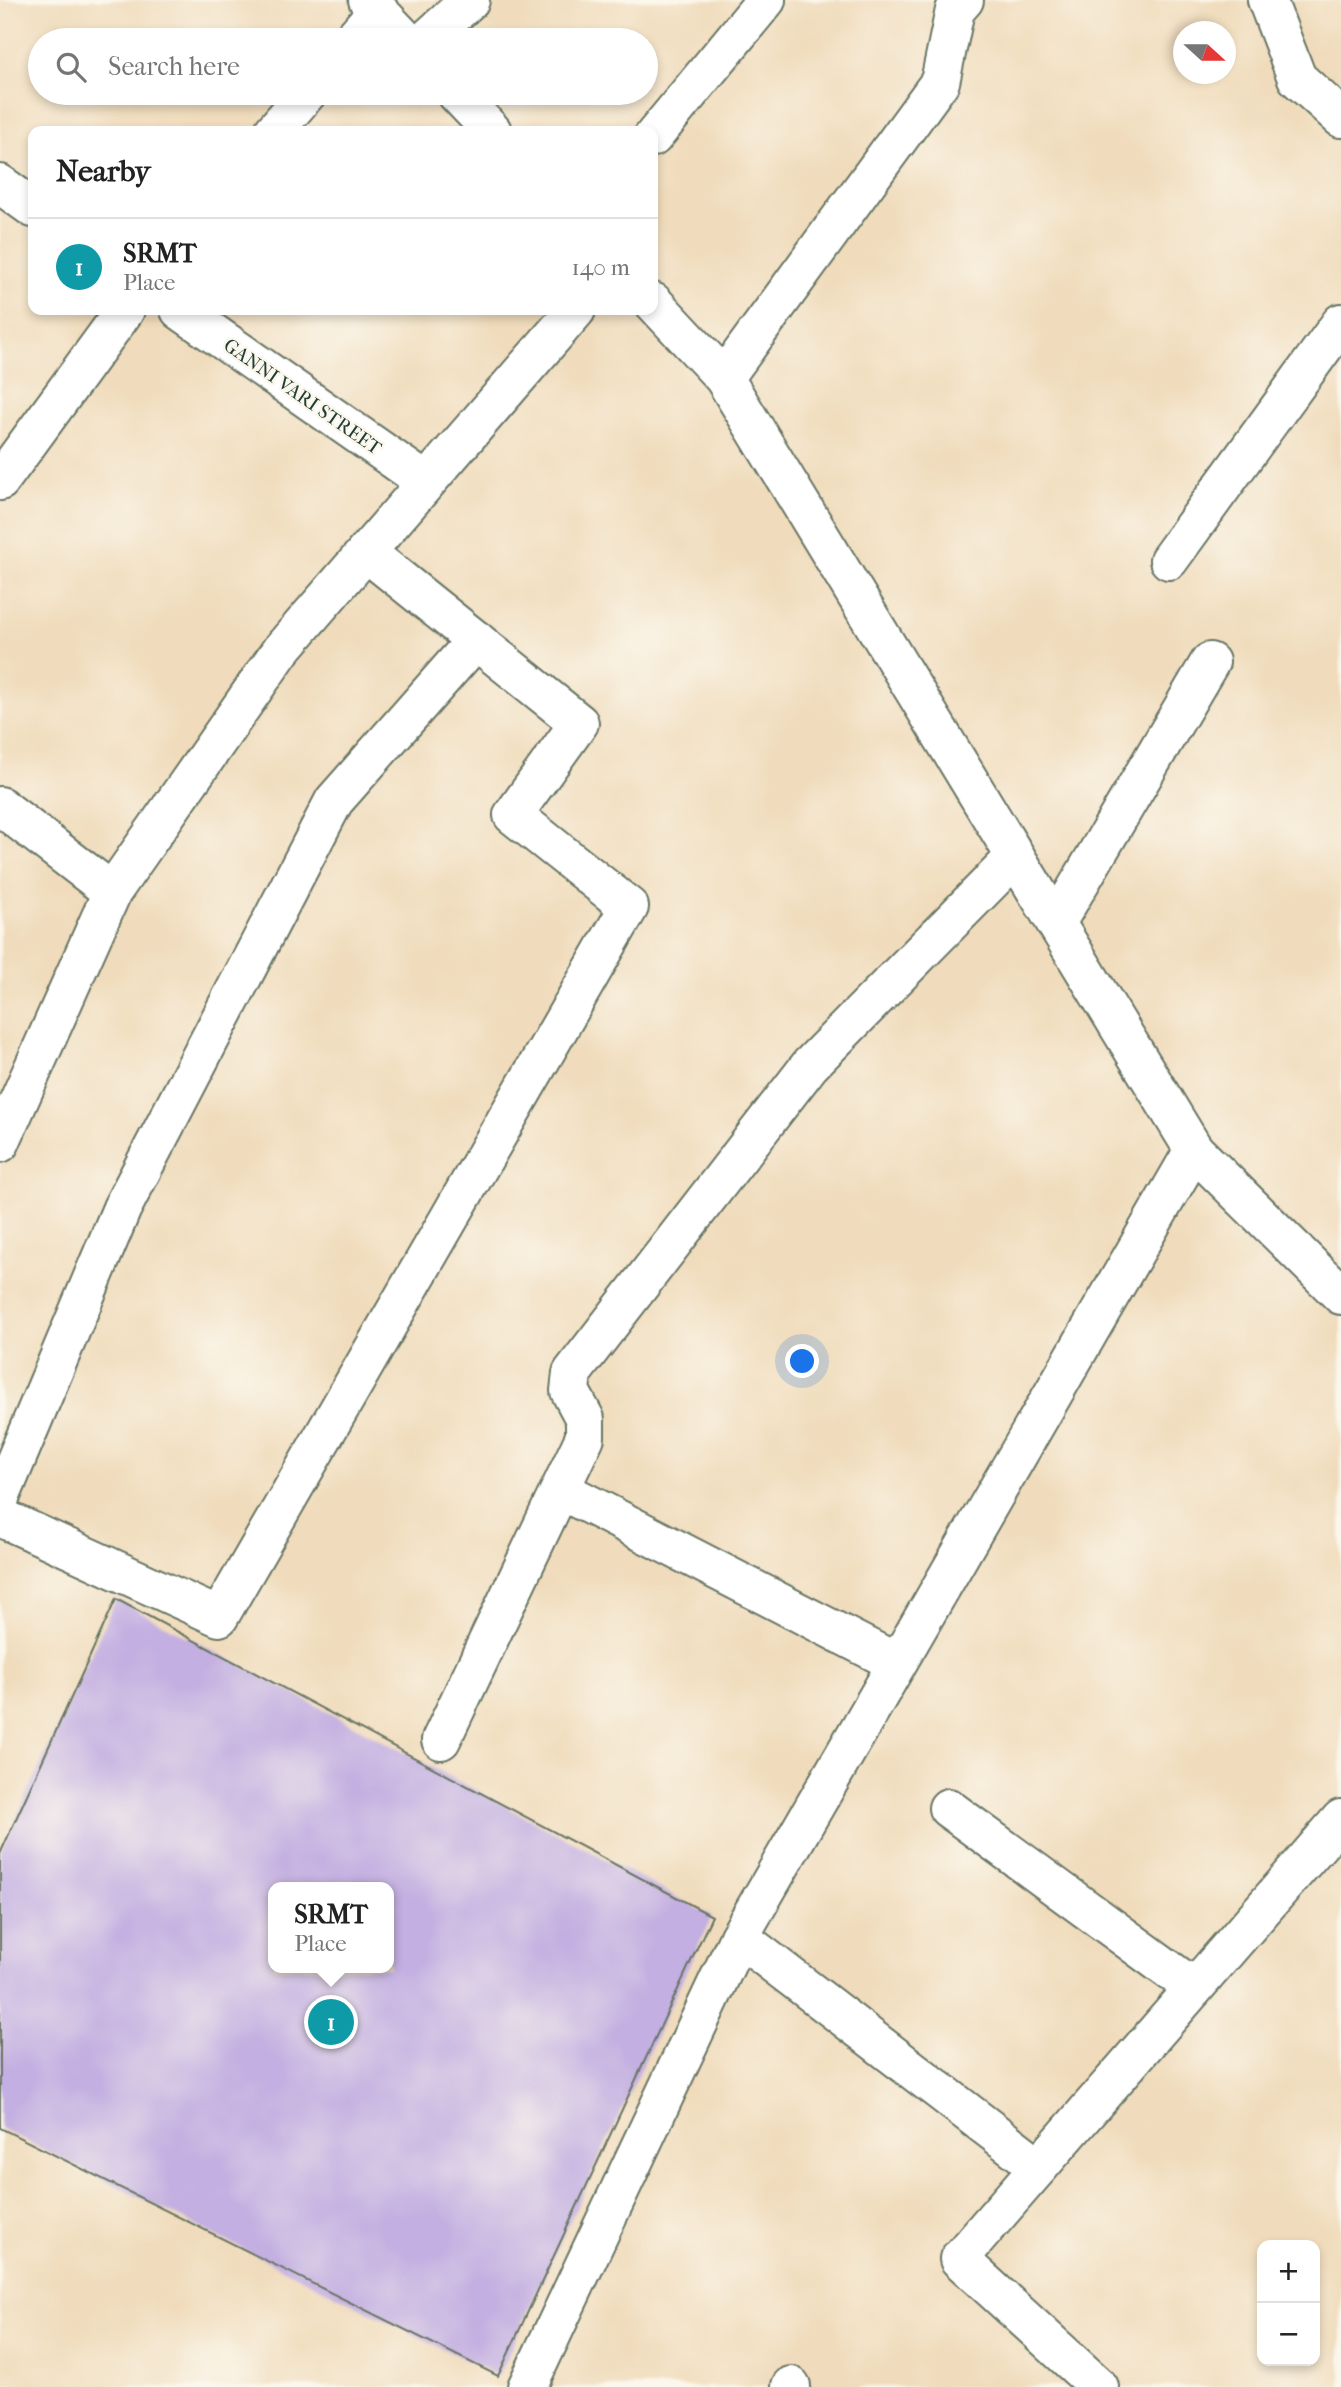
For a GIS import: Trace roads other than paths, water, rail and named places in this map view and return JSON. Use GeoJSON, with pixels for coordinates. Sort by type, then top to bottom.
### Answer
{"type":"FeatureCollection","features":[{"type":"Feature","properties":{"kind":"street"},"geometry":{"type":"LineString","coordinates":[[439,28],[470,0]]}},
{"type":"Feature","properties":{"kind":"street"},"geometry":{"type":"LineString","coordinates":[[658,131],[766,0]]}},
{"type":"Feature","properties":{"kind":"street"},"geometry":{"type":"LineString","coordinates":[[724,378],[940,82],[955,10],[964,0]]}},
{"type":"Feature","properties":{"kind":"street"},"geometry":{"type":"LineString","coordinates":[[1266,0],[1297,78],[1341,118]]}},
{"type":"Feature","properties":{"kind":"street"},"geometry":{"type":"LineString","coordinates":[[359,28],[373,5],[395,28]]}},
{"type":"Feature","properties":{"kind":"street"},"geometry":{"type":"LineString","coordinates":[[278,126],[297,105]]}},
{"type":"Feature","properties":{"kind":"street"},"geometry":{"type":"LineString","coordinates":[[467,105],[487,126]]}},
{"type":"Feature","properties":{"kind":"street"},"geometry":{"type":"LineString","coordinates":[[0,184],[28,204]]}},
{"type":"Feature","properties":{"kind":"street"},"geometry":{"type":"LineString","coordinates":[[658,307],[724,378],[1194,1150],[1341,1295]]}},
{"type":"Feature","properties":{"kind":"street"},"geometry":{"type":"LineString","coordinates":[[0,481],[121,315]]}},
{"type":"Feature","properties":{"kind":"street","name":"GANNI VARI STREET"},"geometry":{"type":"LineString","coordinates":[[187,315],[426,482]]}},
{"type":"Feature","properties":{"kind":"street"},"geometry":{"type":"LineString","coordinates":[[0,1143],[112,892],[281,650],[572,315]]}},
{"type":"Feature","properties":{"kind":"street"},"geometry":{"type":"LineString","coordinates":[[1169,560],[1341,323]]}},
{"type":"Feature","properties":{"kind":"street"},"geometry":{"type":"LineString","coordinates":[[0,1517],[219,1617],[629,907],[513,815],[579,723],[366,552]]}},
{"type":"Feature","properties":{"kind":"street"},"geometry":{"type":"LineString","coordinates":[[0,1498],[8,1457],[122,1208],[334,801],[475,640]]}},
{"type":"Feature","properties":{"kind":"street"},"geometry":{"type":"LineString","coordinates":[[1056,923],[1210,662]]}},
{"type":"Feature","properties":{"kind":"street"},"geometry":{"type":"LineString","coordinates":[[0,806],[112,892]]}},
{"type":"Feature","properties":{"kind":"street"},"geometry":{"type":"LineString","coordinates":[[441,1740],[585,1437],[585,1419],[570,1391],[572,1373],[810,1065],[1015,857]]}},
{"type":"Feature","properties":{"kind":"street"},"geometry":{"type":"LineString","coordinates":[[527,2387],[738,1937],[1194,1150]]}},
{"type":"Feature","properties":{"kind":"street"},"geometry":{"type":"LineString","coordinates":[[561,1490],[897,1663]]}},
{"type":"Feature","properties":{"kind":"street"},"geometry":{"type":"LineString","coordinates":[[948,1808],[1194,1988]]}},
{"type":"Feature","properties":{"kind":"street"},"geometry":{"type":"LineString","coordinates":[[1098,2387],[959,2259],[1341,1819]]}},
{"type":"Feature","properties":{"kind":"street"},"geometry":{"type":"LineString","coordinates":[[738,1937],[1039,2167]]}},
{"type":"Feature","properties":{"kind":"place","name":"SRMT"},"geometry":{"type":"Point","coordinates":[331,2022]}}]}
